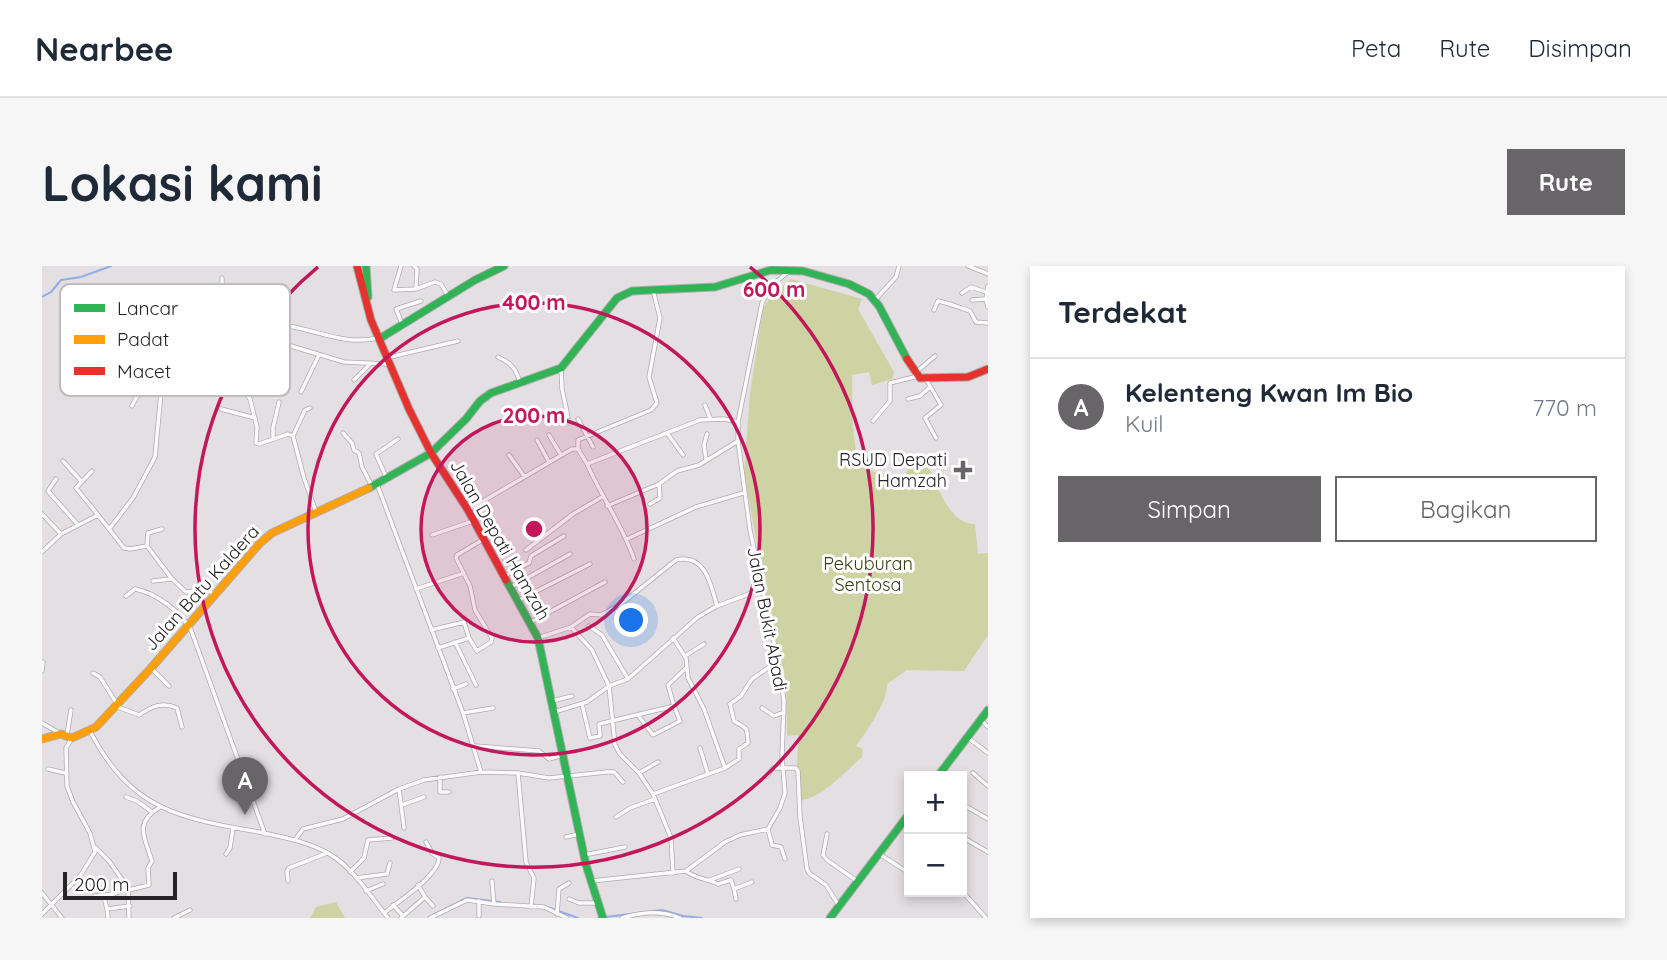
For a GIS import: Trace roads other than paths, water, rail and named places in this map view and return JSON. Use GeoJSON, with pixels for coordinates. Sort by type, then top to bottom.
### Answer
{"type":"FeatureCollection","features":[{"type":"Feature","properties":{"kind":"main road","name":"Jalan Depati Hamzah"},"geometry":{"type":"LineString","coordinates":[[357,266],[378,339],[431,453],[468,510],[538,638],[579,834],[603,918]]}},
{"type":"Feature","properties":{"kind":"main road","name":"Jalan Depati Hamzah"},"geometry":{"type":"LineString","coordinates":[[366,266],[369,310]]}},
{"type":"Feature","properties":{"kind":"main road"},"geometry":{"type":"LineString","coordinates":[[378,339],[403,326],[486,270],[504,266]]}},
{"type":"Feature","properties":{"kind":"main road"},"geometry":{"type":"LineString","coordinates":[[561,368],[617,298],[632,292],[716,287],[765,271],[803,271],[866,291],[875,300],[916,374],[928,383],[968,377],[988,369]]}},
{"type":"Feature","properties":{"kind":"main road","name":"Jalan Batu Kaldera"},"geometry":{"type":"LineString","coordinates":[[90,731],[151,668],[263,540],[284,526],[374,485],[431,453],[485,397],[499,389],[561,368]]}},
{"type":"Feature","properties":{"kind":"main road"},"geometry":{"type":"LineString","coordinates":[[942,771],[988,710]]}},
{"type":"Feature","properties":{"kind":"main road"},"geometry":{"type":"LineString","coordinates":[[948,771],[987,723]]}},
{"type":"Feature","properties":{"kind":"main road"},"geometry":{"type":"LineString","coordinates":[[42,739],[90,731]]}},
{"type":"Feature","properties":{"kind":"main road"},"geometry":{"type":"LineString","coordinates":[[832,918],[857,881],[904,823]]}},
{"type":"Feature","properties":{"kind":"main road"},"geometry":{"type":"LineString","coordinates":[[832,918],[904,824]]}},
{"type":"Feature","properties":{"kind":"street"},"geometry":{"type":"LineString","coordinates":[[401,266],[394,290],[416,289],[438,282],[448,296]]}},
{"type":"Feature","properties":{"kind":"street"},"geometry":{"type":"LineString","coordinates":[[414,266],[417,269],[416,289]]}},
{"type":"Feature","properties":{"kind":"street"},"geometry":{"type":"LineString","coordinates":[[875,300],[896,277],[900,266]]}},
{"type":"Feature","properties":{"kind":"street"},"geometry":{"type":"LineString","coordinates":[[968,266],[988,274]]}},
{"type":"Feature","properties":{"kind":"street","name":"Jalan Bukit Abadi"},"geometry":{"type":"LineString","coordinates":[[768,829],[784,798],[784,712],[778,661],[743,493],[738,422],[762,303],[771,286],[788,272]]}},
{"type":"Feature","properties":{"kind":"street"},"geometry":{"type":"LineString","coordinates":[[222,278],[222,284]]}},
{"type":"Feature","properties":{"kind":"street"},"geometry":{"type":"LineString","coordinates":[[988,286],[988,307]]}},
{"type":"Feature","properties":{"kind":"street"},"geometry":{"type":"LineString","coordinates":[[962,293],[970,287],[986,292]]}},
{"type":"Feature","properties":{"kind":"street"},"geometry":{"type":"LineString","coordinates":[[634,559],[621,524],[607,506],[578,449],[578,440],[651,410],[657,403],[649,377],[660,318],[653,290]]}},
{"type":"Feature","properties":{"kind":"street"},"geometry":{"type":"LineString","coordinates":[[972,300],[986,299]]}},
{"type":"Feature","properties":{"kind":"street"},"geometry":{"type":"LineString","coordinates":[[403,326],[396,309],[421,301]]}},
{"type":"Feature","properties":{"kind":"street"},"geometry":{"type":"LineString","coordinates":[[934,310],[940,301],[971,311],[976,322],[988,323]]}},
{"type":"Feature","properties":{"kind":"street"},"geometry":{"type":"LineString","coordinates":[[290,326],[348,341],[378,339]]}},
{"type":"Feature","properties":{"kind":"street"},"geometry":{"type":"LineString","coordinates":[[290,346],[344,362],[370,364],[458,341]]}},
{"type":"Feature","properties":{"kind":"street"},"geometry":{"type":"LineString","coordinates":[[301,392],[319,355]]}},
{"type":"Feature","properties":{"kind":"street"},"geometry":{"type":"LineString","coordinates":[[873,421],[890,401],[889,384],[916,374],[935,356]]}},
{"type":"Feature","properties":{"kind":"street"},"geometry":{"type":"LineString","coordinates":[[498,357],[513,366],[520,384]]}},
{"type":"Feature","properties":{"kind":"street"},"geometry":{"type":"LineString","coordinates":[[354,380],[370,364]]}},
{"type":"Feature","properties":{"kind":"street"},"geometry":{"type":"LineString","coordinates":[[561,368],[568,417]]}},
{"type":"Feature","properties":{"kind":"street"},"geometry":{"type":"LineString","coordinates":[[908,399],[920,396],[928,383],[941,405],[925,419],[936,438]]}},
{"type":"Feature","properties":{"kind":"street"},"geometry":{"type":"LineString","coordinates":[[132,406],[137,396]]}},
{"type":"Feature","properties":{"kind":"street"},"geometry":{"type":"LineString","coordinates":[[110,528],[133,498],[155,457],[158,396]]}},
{"type":"Feature","properties":{"kind":"street"},"geometry":{"type":"LineString","coordinates":[[248,396],[255,418],[256,443],[288,434],[293,436]]}},
{"type":"Feature","properties":{"kind":"street"},"geometry":{"type":"LineString","coordinates":[[274,439],[273,428],[279,402]]}},
{"type":"Feature","properties":{"kind":"street"},"geometry":{"type":"LineString","coordinates":[[705,405],[710,418]]}},
{"type":"Feature","properties":{"kind":"street"},"geometry":{"type":"LineString","coordinates":[[310,408],[305,410],[293,436],[316,512]]}},
{"type":"Feature","properties":{"kind":"street"},"geometry":{"type":"LineString","coordinates":[[221,409],[255,418]]}},
{"type":"Feature","properties":{"kind":"street"},"geometry":{"type":"LineString","coordinates":[[587,464],[710,418],[738,422]]}},
{"type":"Feature","properties":{"kind":"street"},"geometry":{"type":"LineString","coordinates":[[578,419],[593,447]]}},
{"type":"Feature","properties":{"kind":"street"},"geometry":{"type":"LineString","coordinates":[[343,433],[359,453],[362,467],[374,485],[463,713],[481,772]]}},
{"type":"Feature","properties":{"kind":"street"},"geometry":{"type":"LineString","coordinates":[[667,433],[683,455]]}},
{"type":"Feature","properties":{"kind":"street"},"geometry":{"type":"LineString","coordinates":[[706,460],[704,450],[707,434]]}},
{"type":"Feature","properties":{"kind":"street"},"geometry":{"type":"LineString","coordinates":[[549,435],[561,455]]}},
{"type":"Feature","properties":{"kind":"street"},"geometry":{"type":"LineString","coordinates":[[387,478],[376,454],[398,439]]}},
{"type":"Feature","properties":{"kind":"street"},"geometry":{"type":"LineString","coordinates":[[537,440],[549,462]]}},
{"type":"Feature","properties":{"kind":"street"},"geometry":{"type":"LineString","coordinates":[[607,506],[659,484],[677,471],[699,465],[738,441]]}},
{"type":"Feature","properties":{"kind":"street"},"geometry":{"type":"LineString","coordinates":[[468,510],[561,455],[578,449]]}},
{"type":"Feature","properties":{"kind":"street"},"geometry":{"type":"LineString","coordinates":[[509,455],[524,476]]}},
{"type":"Feature","properties":{"kind":"street"},"geometry":{"type":"LineString","coordinates":[[62,461],[81,481]]}},
{"type":"Feature","properties":{"kind":"street"},"geometry":{"type":"LineString","coordinates":[[92,471],[76,488],[126,549],[147,545]]}},
{"type":"Feature","properties":{"kind":"street"},"geometry":{"type":"LineString","coordinates":[[56,479],[48,491],[78,525]]}},
{"type":"Feature","properties":{"kind":"street"},"geometry":{"type":"LineString","coordinates":[[650,505],[660,498],[659,484]]}},
{"type":"Feature","properties":{"kind":"street"},"geometry":{"type":"LineString","coordinates":[[627,539],[702,504],[743,493]]}},
{"type":"Feature","properties":{"kind":"street"},"geometry":{"type":"LineString","coordinates":[[526,550],[572,514],[602,497]]}},
{"type":"Feature","properties":{"kind":"street"},"geometry":{"type":"LineString","coordinates":[[42,514],[61,534]]}},
{"type":"Feature","properties":{"kind":"street"},"geometry":{"type":"LineString","coordinates":[[42,552],[61,534],[97,514]]}},
{"type":"Feature","properties":{"kind":"street"},"geometry":{"type":"LineString","coordinates":[[432,535],[474,521]]}},
{"type":"Feature","properties":{"kind":"street"},"geometry":{"type":"LineString","coordinates":[[162,529],[148,533],[147,545],[172,579],[186,592],[207,588],[215,595]]}},
{"type":"Feature","properties":{"kind":"street"},"geometry":{"type":"LineString","coordinates":[[505,576],[529,563],[531,556],[564,536]]}},
{"type":"Feature","properties":{"kind":"street"},"geometry":{"type":"LineString","coordinates":[[430,630],[464,622],[477,651],[489,645],[492,639],[475,610],[456,556],[484,539]]}},
{"type":"Feature","properties":{"kind":"street"},"geometry":{"type":"LineString","coordinates":[[511,587],[570,554]]}},
{"type":"Feature","properties":{"kind":"street"},"geometry":{"type":"LineString","coordinates":[[538,638],[571,627],[594,613],[601,615],[621,604],[676,560],[684,558],[695,560],[701,565],[716,606]]}},
{"type":"Feature","properties":{"kind":"street"},"geometry":{"type":"LineString","coordinates":[[519,600],[590,564]]}},
{"type":"Feature","properties":{"kind":"street"},"geometry":{"type":"LineString","coordinates":[[415,589],[464,573]]}},
{"type":"Feature","properties":{"kind":"street"},"geometry":{"type":"LineString","coordinates":[[153,581],[172,579]]}},
{"type":"Feature","properties":{"kind":"street"},"geometry":{"type":"LineString","coordinates":[[531,622],[605,582]]}},
{"type":"Feature","properties":{"kind":"street"},"geometry":{"type":"LineString","coordinates":[[126,596],[135,589],[149,592],[188,625],[208,671],[265,834]]}},
{"type":"Feature","properties":{"kind":"street"},"geometry":{"type":"LineString","coordinates":[[553,712],[582,704],[609,686],[628,679],[690,623],[716,606],[762,589]]}},
{"type":"Feature","properties":{"kind":"street"},"geometry":{"type":"LineString","coordinates":[[589,626],[603,635],[628,679]]}},
{"type":"Feature","properties":{"kind":"street"},"geometry":{"type":"LineString","coordinates":[[571,627],[592,650],[609,686],[611,722],[618,752],[639,773],[654,796],[671,838],[673,874]]}},
{"type":"Feature","properties":{"kind":"street"},"geometry":{"type":"LineString","coordinates":[[437,648],[469,638]]}},
{"type":"Feature","properties":{"kind":"street"},"geometry":{"type":"LineString","coordinates":[[672,638],[685,656],[688,678],[704,709],[725,768]]}},
{"type":"Feature","properties":{"kind":"street"},"geometry":{"type":"LineString","coordinates":[[456,642],[476,685]]}},
{"type":"Feature","properties":{"kind":"street"},"geometry":{"type":"LineString","coordinates":[[685,656],[704,644]]}},
{"type":"Feature","properties":{"kind":"street"},"geometry":{"type":"LineString","coordinates":[[616,817],[654,796],[725,768],[739,759],[739,749],[748,743],[747,730],[744,724],[734,721],[730,704],[741,696],[752,679],[778,661]]}},
{"type":"Feature","properties":{"kind":"street"},"geometry":{"type":"LineString","coordinates":[[42,671],[43,662]]}},
{"type":"Feature","properties":{"kind":"street"},"geometry":{"type":"LineString","coordinates":[[151,668],[169,686]]}},
{"type":"Feature","properties":{"kind":"street"},"geometry":{"type":"LineString","coordinates":[[638,715],[653,735],[680,721],[668,685],[687,668]]}},
{"type":"Feature","properties":{"kind":"street"},"geometry":{"type":"LineString","coordinates":[[93,673],[100,677],[116,705],[139,715],[152,706],[175,706],[182,727]]}},
{"type":"Feature","properties":{"kind":"street"},"geometry":{"type":"LineString","coordinates":[[453,689],[466,684]]}},
{"type":"Feature","properties":{"kind":"street"},"geometry":{"type":"LineString","coordinates":[[552,701],[572,696]]}},
{"type":"Feature","properties":{"kind":"street"},"geometry":{"type":"LineString","coordinates":[[582,704],[590,738],[600,736],[599,724],[674,706]]}},
{"type":"Feature","properties":{"kind":"street"},"geometry":{"type":"LineString","coordinates":[[463,713],[493,708]]}},
{"type":"Feature","properties":{"kind":"street"},"geometry":{"type":"LineString","coordinates":[[762,708],[774,716],[784,712]]}},
{"type":"Feature","properties":{"kind":"street"},"geometry":{"type":"LineString","coordinates":[[71,710],[66,736],[65,773],[69,796],[95,847],[109,860],[129,889],[129,918]]}},
{"type":"Feature","properties":{"kind":"street"},"geometry":{"type":"LineString","coordinates":[[42,723],[66,736]]}},
{"type":"Feature","properties":{"kind":"street"},"geometry":{"type":"LineString","coordinates":[[90,731],[110,764],[126,783],[160,807],[183,816],[295,841],[327,853],[356,878],[388,918]]}},
{"type":"Feature","properties":{"kind":"street"},"geometry":{"type":"LineString","coordinates":[[971,740],[988,753]]}},
{"type":"Feature","properties":{"kind":"street"},"geometry":{"type":"LineString","coordinates":[[475,746],[539,751],[549,759],[563,755]]}},
{"type":"Feature","properties":{"kind":"street"},"geometry":{"type":"LineString","coordinates":[[700,748],[708,774]]}},
{"type":"Feature","properties":{"kind":"street"},"geometry":{"type":"LineString","coordinates":[[639,773],[658,762]]}},
{"type":"Feature","properties":{"kind":"street"},"geometry":{"type":"LineString","coordinates":[[767,776],[773,768],[796,768],[798,771],[800,817],[807,869],[821,881],[839,906]]}},
{"type":"Feature","properties":{"kind":"street"},"geometry":{"type":"LineString","coordinates":[[48,769],[65,773]]}},
{"type":"Feature","properties":{"kind":"street"},"geometry":{"type":"LineString","coordinates":[[295,841],[303,829],[343,819],[412,783],[440,777],[481,772],[518,773],[545,778],[614,772],[623,782]]}},
{"type":"Feature","properties":{"kind":"street"},"geometry":{"type":"LineString","coordinates":[[518,773],[526,862],[534,878],[532,904]]}},
{"type":"Feature","properties":{"kind":"street"},"geometry":{"type":"LineString","coordinates":[[973,773],[988,786]]}},
{"type":"Feature","properties":{"kind":"street"},"geometry":{"type":"LineString","coordinates":[[440,777],[440,792],[449,792]]}},
{"type":"Feature","properties":{"kind":"street"},"geometry":{"type":"LineString","coordinates":[[399,789],[404,828]]}},
{"type":"Feature","properties":{"kind":"street"},"geometry":{"type":"LineString","coordinates":[[125,797],[137,801],[152,812]]}},
{"type":"Feature","properties":{"kind":"street"},"geometry":{"type":"LineString","coordinates":[[402,805],[424,797]]}},
{"type":"Feature","properties":{"kind":"street"},"geometry":{"type":"LineString","coordinates":[[95,896],[149,885],[148,870],[152,859],[144,833],[145,819],[160,807]]}},
{"type":"Feature","properties":{"kind":"street"},"geometry":{"type":"LineString","coordinates":[[967,807],[988,819]]}},
{"type":"Feature","properties":{"kind":"street"},"geometry":{"type":"LineString","coordinates":[[226,854],[233,828]]}},
{"type":"Feature","properties":{"kind":"street"},"geometry":{"type":"LineString","coordinates":[[591,881],[687,871],[725,842],[740,835],[768,829],[772,845],[781,847],[785,859]]}},
{"type":"Feature","properties":{"kind":"street"},"geometry":{"type":"LineString","coordinates":[[566,837],[579,834]]}},
{"type":"Feature","properties":{"kind":"street"},"geometry":{"type":"LineString","coordinates":[[827,834],[823,855],[857,881]]}},
{"type":"Feature","properties":{"kind":"street"},"geometry":{"type":"LineString","coordinates":[[350,872],[364,858],[368,840],[392,838]]}},
{"type":"Feature","properties":{"kind":"street"},"geometry":{"type":"LineString","coordinates":[[967,840],[988,852]]}},
{"type":"Feature","properties":{"kind":"street"},"geometry":{"type":"LineString","coordinates":[[384,913],[418,886],[440,862],[426,842]]}},
{"type":"Feature","properties":{"kind":"street"},"geometry":{"type":"LineString","coordinates":[[584,855],[625,846]]}},
{"type":"Feature","properties":{"kind":"street"},"geometry":{"type":"LineString","coordinates":[[42,914],[86,869],[93,859],[95,847]]}},
{"type":"Feature","properties":{"kind":"street"},"geometry":{"type":"LineString","coordinates":[[288,881],[289,868],[327,853]]}},
{"type":"Feature","properties":{"kind":"street"},"geometry":{"type":"LineString","coordinates":[[881,855],[904,870]]}},
{"type":"Feature","properties":{"kind":"street"},"geometry":{"type":"LineString","coordinates":[[356,878],[387,874],[390,863]]}},
{"type":"Feature","properties":{"kind":"street"},"geometry":{"type":"LineString","coordinates":[[710,880],[738,869]]}},
{"type":"Feature","properties":{"kind":"street"},"geometry":{"type":"LineString","coordinates":[[687,871],[693,876],[718,884],[731,880],[736,899]]}},
{"type":"Feature","properties":{"kind":"street"},"geometry":{"type":"LineString","coordinates":[[492,881],[494,901]]}},
{"type":"Feature","properties":{"kind":"street"},"geometry":{"type":"LineString","coordinates":[[734,889],[752,882]]}},
{"type":"Feature","properties":{"kind":"street"},"geometry":{"type":"LineString","coordinates":[[558,911],[559,889],[569,883]]}},
{"type":"Feature","properties":{"kind":"street"},"geometry":{"type":"LineString","coordinates":[[366,891],[383,884]]}},
{"type":"Feature","properties":{"kind":"street"},"geometry":{"type":"LineString","coordinates":[[418,886],[433,906]]}},
{"type":"Feature","properties":{"kind":"street"},"geometry":{"type":"LineString","coordinates":[[42,893],[62,918]]}},
{"type":"Feature","properties":{"kind":"street"},"geometry":{"type":"LineString","coordinates":[[967,896],[986,917]]}},
{"type":"Feature","properties":{"kind":"street"},"geometry":{"type":"LineString","coordinates":[[393,905],[403,917],[425,897]]}},
{"type":"Feature","properties":{"kind":"street"},"geometry":{"type":"LineString","coordinates":[[569,899],[579,903],[598,903]]}},
{"type":"Feature","properties":{"kind":"street"},"geometry":{"type":"LineString","coordinates":[[430,918],[464,900],[532,904],[558,911],[567,918]]}},
{"type":"Feature","properties":{"kind":"street"},"geometry":{"type":"LineString","coordinates":[[105,901],[108,918]]}},
{"type":"Feature","properties":{"kind":"street"},"geometry":{"type":"LineString","coordinates":[[479,901],[480,916]]}},
{"type":"Feature","properties":{"kind":"street"},"geometry":{"type":"LineString","coordinates":[[107,909],[130,906]]}},
{"type":"Feature","properties":{"kind":"street"},"geometry":{"type":"LineString","coordinates":[[174,918],[190,910]]}},
{"type":"Feature","properties":{"kind":"street"},"geometry":{"type":"LineString","coordinates":[[622,918],[648,912],[680,918]]}},
{"type":"Feature","properties":{"kind":"waterway"},"geometry":{"type":"LineString","coordinates":[[42,297],[51,292],[61,280],[81,277],[111,266]]}},
{"type":"Feature","properties":{"kind":"waterway"},"geometry":{"type":"LineString","coordinates":[[433,915],[467,898],[500,902]]}},
{"type":"Feature","properties":{"kind":"waterway"},"geometry":{"type":"LineString","coordinates":[[550,908],[578,918]]}},
{"type":"Feature","properties":{"kind":"waterway"},"geometry":{"type":"LineString","coordinates":[[606,917],[662,910],[702,918]]}},
{"type":"Feature","properties":{"kind":"place","name":"RSUD Depati Hamzah"},"geometry":{"type":"Point","coordinates":[963,470]}},
{"type":"Feature","properties":{"kind":"place","name":"Kelenteng Kwan Im Bio"},"geometry":{"type":"Point","coordinates":[245,815]}},
{"type":"Feature","properties":{"kind":"park label","name":"Pekuburan Sentosa"},"geometry":{"type":"Point","coordinates":[868,574]}}]}
